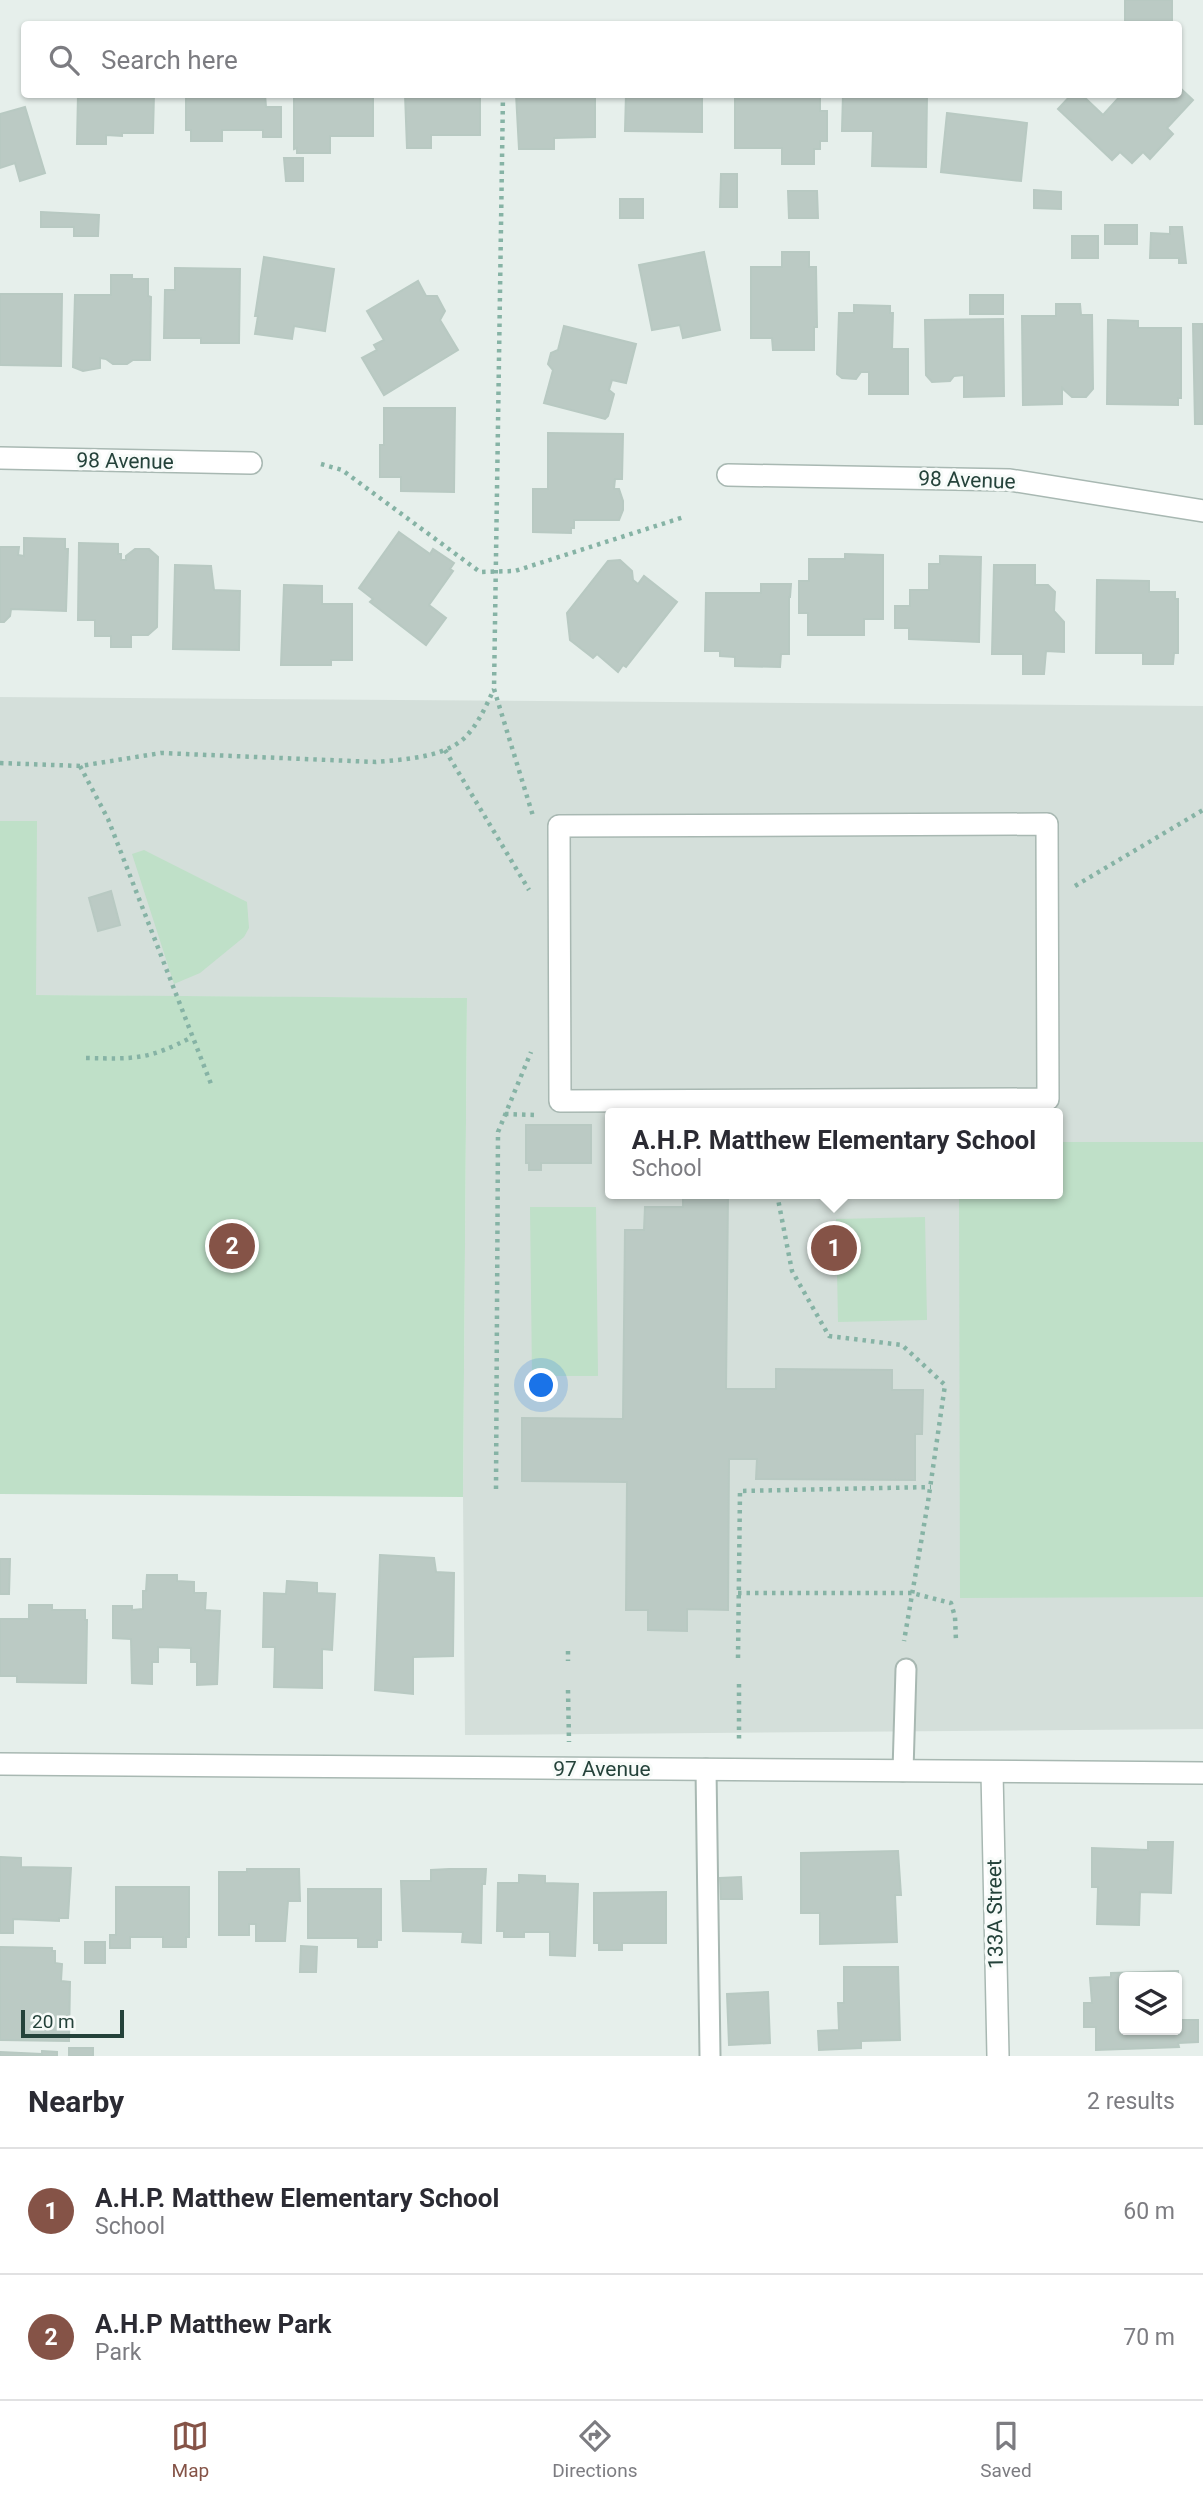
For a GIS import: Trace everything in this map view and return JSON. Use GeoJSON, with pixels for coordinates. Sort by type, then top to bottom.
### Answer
{"type":"FeatureCollection","features":[{"type":"Feature","properties":{"kind":"street","name":"98 Avenue"},"geometry":{"type":"LineString","coordinates":[[0,458],[251,463]]}},
{"type":"Feature","properties":{"kind":"street","name":"98 Avenue"},"geometry":{"type":"LineString","coordinates":[[728,475],[1010,480],[1203,511]]}},
{"type":"Feature","properties":{"kind":"street"},"geometry":{"type":"LineString","coordinates":[[1047,824],[1047,903],[1048,1099],[560,1101],[559,827],[1047,824]]}},
{"type":"Feature","properties":{"kind":"street","name":"97 Avenue"},"geometry":{"type":"LineString","coordinates":[[0,1764],[1203,1773]]}},
{"type":"Feature","properties":{"kind":"street","name":"133A Street"},"geometry":{"type":"LineString","coordinates":[[992,1772],[998,2056]]}},
{"type":"Feature","properties":{"kind":"lane"},"geometry":{"type":"LineString","coordinates":[[903,1771],[906,1669]]}},
{"type":"Feature","properties":{"kind":"lane"},"geometry":{"type":"LineString","coordinates":[[706,1769],[710,2056]]}},
{"type":"Feature","properties":{"kind":"path"},"geometry":{"type":"LineString","coordinates":[[503,98],[494,689],[535,828]]}},
{"type":"Feature","properties":{"kind":"path"},"geometry":{"type":"LineString","coordinates":[[321,464],[342,470],[480,572],[516,571],[684,517]]}},
{"type":"Feature","properties":{"kind":"path"},"geometry":{"type":"LineString","coordinates":[[0,763],[80,766],[161,753],[376,762],[410,758],[445,750],[468,735],[494,689]]}},
{"type":"Feature","properties":{"kind":"path"},"geometry":{"type":"LineString","coordinates":[[445,750],[531,894]]}},
{"type":"Feature","properties":{"kind":"path"},"geometry":{"type":"LineString","coordinates":[[80,766],[108,819],[211,1084]]}},
{"type":"Feature","properties":{"kind":"path"},"geometry":{"type":"LineString","coordinates":[[1047,903],[1203,810]]}},
{"type":"Feature","properties":{"kind":"path"},"geometry":{"type":"LineString","coordinates":[[86,1058],[144,1058],[192,1037]]}},
{"type":"Feature","properties":{"kind":"path"},"geometry":{"type":"LineString","coordinates":[[496,1489],[498,1132],[534,1043]]}},
{"type":"Feature","properties":{"kind":"path"},"geometry":{"type":"LineString","coordinates":[[778,1199],[792,1271],[829,1336],[902,1345],[945,1385],[931,1488],[904,1641]]}},
{"type":"Feature","properties":{"kind":"path"},"geometry":{"type":"LineString","coordinates":[[738,1658],[740,1492],[931,1488]]}},
{"type":"Feature","properties":{"kind":"path"},"geometry":{"type":"LineString","coordinates":[[738,1593],[912,1593],[951,1603],[956,1640]]}},
{"type":"Feature","properties":{"kind":"path"},"geometry":{"type":"LineString","coordinates":[[568,1651],[568,1661]]}},
{"type":"Feature","properties":{"kind":"path"},"geometry":{"type":"LineString","coordinates":[[739,1684],[739,1741]]}},
{"type":"Feature","properties":{"kind":"path"},"geometry":{"type":"LineString","coordinates":[[568,1690],[569,1742]]}},
{"type":"Feature","properties":{"kind":"shaded area"},"geometry":{"type":"Polygon","coordinates":[[[0,697],[1203,706],[1203,1729],[465,1735],[463,1497],[467,998],[0,995],[0,697]]]}},
{"type":"Feature","properties":{"kind":"green space"},"geometry":{"type":"Polygon","coordinates":[[[0,821],[37,821],[36,995],[467,998],[463,1497],[0,1494],[0,821]]]}},
{"type":"Feature","properties":{"kind":"green space"},"geometry":{"type":"Polygon","coordinates":[[[144,850],[247,902],[249,928],[244,937],[200,973],[174,984],[132,854],[144,850]]]}},
{"type":"Feature","properties":{"kind":"green space"},"geometry":{"type":"Polygon","coordinates":[[[1063,1142],[1203,1142],[1203,1597],[960,1598],[959,1199],[1063,1199],[1063,1142]]]}},
{"type":"Feature","properties":{"kind":"green space"},"geometry":{"type":"Polygon","coordinates":[[[530,1207],[596,1207],[598,1376],[532,1376],[530,1207]]]}},
{"type":"Feature","properties":{"kind":"green space"},"geometry":{"type":"Polygon","coordinates":[[[925,1217],[927,1320],[838,1322],[836,1219],[925,1217]]]}},
{"type":"Feature","properties":{"kind":"building"},"geometry":{"type":"Polygon","coordinates":[[[1125,0],[1172,0],[1172,21],[1125,21],[1125,0]]]}},
{"type":"Feature","properties":{"kind":"building"},"geometry":{"type":"Polygon","coordinates":[[[1182,90],[1193,100],[1167,128],[1173,134],[1150,159],[1143,152],[1132,163],[1120,152],[1112,160],[1058,109],[1068,98],[1085,98],[1103,115],[1118,98],[1182,98],[1182,90]]]}},
{"type":"Feature","properties":{"kind":"building"},"geometry":{"type":"Polygon","coordinates":[[[78,98],[154,98],[153,133],[106,135],[106,144],[77,144],[78,98]]]}},
{"type":"Feature","properties":{"kind":"building"},"geometry":{"type":"Polygon","coordinates":[[[186,98],[265,98],[266,107],[281,107],[281,137],[263,137],[263,130],[222,130],[222,141],[191,141],[191,130],[186,130],[186,98]]]}},
{"type":"Feature","properties":{"kind":"building"},"geometry":{"type":"Polygon","coordinates":[[[294,98],[373,98],[373,136],[330,136],[330,153],[297,153],[297,148],[294,149],[294,98]]]}},
{"type":"Feature","properties":{"kind":"building"},"geometry":{"type":"Polygon","coordinates":[[[405,98],[480,98],[480,135],[431,135],[431,148],[407,148],[405,98]]]}},
{"type":"Feature","properties":{"kind":"building"},"geometry":{"type":"Polygon","coordinates":[[[516,98],[595,98],[595,137],[554,138],[554,149],[519,149],[516,98]]]}},
{"type":"Feature","properties":{"kind":"building"},"geometry":{"type":"Polygon","coordinates":[[[626,98],[702,98],[702,132],[625,131],[626,98]]]}},
{"type":"Feature","properties":{"kind":"building"},"geometry":{"type":"Polygon","coordinates":[[[820,98],[820,111],[827,111],[827,141],[820,141],[820,149],[814,149],[814,164],[782,164],[782,148],[735,148],[735,99],[820,98]]]}},
{"type":"Feature","properties":{"kind":"building"},"geometry":{"type":"Polygon","coordinates":[[[843,98],[927,98],[926,167],[872,166],[873,131],[842,131],[843,98]]]}},
{"type":"Feature","properties":{"kind":"building"},"geometry":{"type":"Polygon","coordinates":[[[25,107],[45,173],[20,181],[15,163],[0,168],[0,114],[25,107]]]}},
{"type":"Feature","properties":{"kind":"building"},"geometry":{"type":"Polygon","coordinates":[[[947,113],[1027,123],[1021,181],[941,172],[947,113]]]}},
{"type":"Feature","properties":{"kind":"building"},"geometry":{"type":"Polygon","coordinates":[[[284,158],[303,158],[303,181],[286,181],[284,158]]]}},
{"type":"Feature","properties":{"kind":"building"},"geometry":{"type":"Polygon","coordinates":[[[721,174],[737,174],[737,207],[720,207],[721,174]]]}},
{"type":"Feature","properties":{"kind":"building"},"geometry":{"type":"Polygon","coordinates":[[[1034,190],[1061,192],[1061,209],[1034,208],[1034,190]]]}},
{"type":"Feature","properties":{"kind":"building"},"geometry":{"type":"Polygon","coordinates":[[[788,191],[817,191],[818,218],[789,218],[788,191]]]}},
{"type":"Feature","properties":{"kind":"building"},"geometry":{"type":"Polygon","coordinates":[[[620,199],[643,199],[643,218],[620,218],[620,199]]]}},
{"type":"Feature","properties":{"kind":"building"},"geometry":{"type":"Polygon","coordinates":[[[41,212],[99,215],[98,236],[74,236],[74,227],[41,227],[41,212]]]}},
{"type":"Feature","properties":{"kind":"building"},"geometry":{"type":"Polygon","coordinates":[[[1105,225],[1137,225],[1137,244],[1105,244],[1105,225]]]}},
{"type":"Feature","properties":{"kind":"building"},"geometry":{"type":"Polygon","coordinates":[[[1170,227],[1182,227],[1186,263],[1179,263],[1179,258],[1150,258],[1151,233],[1170,234],[1170,227]]]}},
{"type":"Feature","properties":{"kind":"building"},"geometry":{"type":"Polygon","coordinates":[[[1072,236],[1098,236],[1098,258],[1072,258],[1072,236]]]}},
{"type":"Feature","properties":{"kind":"building"},"geometry":{"type":"Polygon","coordinates":[[[704,252],[720,330],[683,338],[680,325],[652,330],[639,265],[704,252]]]}},
{"type":"Feature","properties":{"kind":"building"},"geometry":{"type":"Polygon","coordinates":[[[782,252],[809,252],[809,267],[816,267],[817,327],[814,327],[814,350],[773,350],[772,338],[751,338],[751,267],[782,267],[782,252]]]}},
{"type":"Feature","properties":{"kind":"building"},"geometry":{"type":"Polygon","coordinates":[[[264,257],[334,269],[325,331],[294,326],[292,339],[255,334],[264,257]]]}},
{"type":"Feature","properties":{"kind":"building"},"geometry":{"type":"Polygon","coordinates":[[[175,268],[240,269],[239,343],[201,343],[201,338],[164,338],[165,290],[175,290],[175,268]]]}},
{"type":"Feature","properties":{"kind":"building"},"geometry":{"type":"Polygon","coordinates":[[[111,275],[132,275],[132,279],[148,279],[148,296],[151,297],[150,360],[113,364],[100,358],[100,368],[83,371],[73,367],[75,295],[111,295],[111,275]]]}},
{"type":"Feature","properties":{"kind":"building"},"geometry":{"type":"Polygon","coordinates":[[[418,281],[426,296],[437,296],[445,311],[440,320],[458,350],[384,395],[362,358],[377,350],[374,345],[384,340],[367,311],[418,281]]]}},
{"type":"Feature","properties":{"kind":"building"},"geometry":{"type":"Polygon","coordinates":[[[0,294],[62,294],[61,366],[0,365],[0,294]]]}},
{"type":"Feature","properties":{"kind":"building"},"geometry":{"type":"Polygon","coordinates":[[[970,295],[1003,295],[1003,314],[970,314],[970,295]]]}},
{"type":"Feature","properties":{"kind":"building"},"geometry":{"type":"Polygon","coordinates":[[[1056,304],[1080,304],[1081,315],[1092,315],[1093,389],[1086,397],[1072,397],[1062,388],[1062,404],[1023,405],[1022,316],[1056,316],[1056,304]]]}},
{"type":"Feature","properties":{"kind":"building"},"geometry":{"type":"Polygon","coordinates":[[[854,305],[890,306],[890,313],[893,313],[892,349],[908,349],[908,394],[869,394],[869,372],[861,372],[856,379],[842,378],[837,374],[839,313],[854,313],[854,305]]]}},
{"type":"Feature","properties":{"kind":"building"},"geometry":{"type":"Polygon","coordinates":[[[1003,319],[1004,396],[964,397],[964,375],[954,376],[950,381],[932,382],[926,375],[925,320],[1003,319]]]}},
{"type":"Feature","properties":{"kind":"building"},"geometry":{"type":"Polygon","coordinates":[[[1108,320],[1138,321],[1138,328],[1181,328],[1181,398],[1178,398],[1178,405],[1107,404],[1108,320]]]}},
{"type":"Feature","properties":{"kind":"building"},"geometry":{"type":"Polygon","coordinates":[[[1193,324],[1203,324],[1203,424],[1195,424],[1193,324]]]}},
{"type":"Feature","properties":{"kind":"building"},"geometry":{"type":"Polygon","coordinates":[[[564,326],[636,344],[626,383],[612,380],[609,390],[614,394],[605,419],[544,403],[553,370],[548,364],[551,353],[558,350],[564,326]]]}},
{"type":"Feature","properties":{"kind":"building"},"geometry":{"type":"Polygon","coordinates":[[[384,408],[455,408],[454,492],[401,491],[401,477],[380,477],[380,445],[384,445],[384,408]]]}},
{"type":"Feature","properties":{"kind":"building"},"geometry":{"type":"Polygon","coordinates":[[[548,433],[623,434],[622,479],[615,479],[614,489],[619,489],[623,501],[619,520],[574,520],[571,533],[533,532],[533,489],[548,489],[548,433]]]}},
{"type":"Feature","properties":{"kind":"building"},"geometry":{"type":"Polygon","coordinates":[[[399,532],[430,554],[433,549],[454,563],[450,569],[453,571],[429,605],[446,618],[426,645],[370,602],[373,599],[359,588],[399,532]]]}},
{"type":"Feature","properties":{"kind":"building"},"geometry":{"type":"Polygon","coordinates":[[[24,538],[65,539],[65,549],[68,549],[66,611],[11,609],[10,616],[0,622],[0,547],[19,547],[18,555],[24,556],[24,538]]]}},
{"type":"Feature","properties":{"kind":"building"},"geometry":{"type":"Polygon","coordinates":[[[79,543],[118,544],[121,560],[126,560],[126,556],[135,549],[149,549],[158,557],[157,627],[148,635],[131,635],[131,647],[111,647],[111,636],[95,636],[95,620],[78,620],[79,543]]]}},
{"type":"Feature","properties":{"kind":"building"},"geometry":{"type":"Polygon","coordinates":[[[845,554],[883,555],[883,619],[864,619],[864,635],[808,635],[808,613],[799,613],[799,581],[809,581],[809,559],[845,559],[845,554]]]}},
{"type":"Feature","properties":{"kind":"building"},"geometry":{"type":"Polygon","coordinates":[[[940,556],[981,557],[979,642],[909,639],[909,628],[895,628],[895,606],[910,606],[910,590],[929,590],[929,564],[940,564],[940,556]]]}},
{"type":"Feature","properties":{"kind":"building"},"geometry":{"type":"Polygon","coordinates":[[[620,560],[632,571],[633,580],[638,584],[644,576],[677,602],[626,667],[623,665],[618,672],[597,654],[593,658],[570,640],[567,613],[608,561],[620,560]]]}},
{"type":"Feature","properties":{"kind":"building"},"geometry":{"type":"Polygon","coordinates":[[[175,565],[211,566],[214,590],[240,591],[239,650],[173,649],[175,565]]]}},
{"type":"Feature","properties":{"kind":"building"},"geometry":{"type":"Polygon","coordinates":[[[994,565],[1035,565],[1035,585],[1048,585],[1055,592],[1054,611],[1064,622],[1064,652],[1046,651],[1044,674],[1023,674],[1023,654],[992,654],[994,565]]]}},
{"type":"Feature","properties":{"kind":"building"},"geometry":{"type":"Polygon","coordinates":[[[1097,580],[1149,581],[1149,592],[1175,592],[1175,599],[1178,599],[1178,653],[1174,653],[1173,664],[1143,664],[1143,653],[1096,653],[1097,580]]]}},
{"type":"Feature","properties":{"kind":"building"},"geometry":{"type":"Polygon","coordinates":[[[761,584],[791,584],[789,654],[781,654],[780,667],[735,666],[735,657],[720,656],[720,651],[705,651],[706,593],[761,593],[761,584]]]}},
{"type":"Feature","properties":{"kind":"building"},"geometry":{"type":"Polygon","coordinates":[[[284,585],[322,586],[322,604],[352,604],[352,660],[331,660],[331,665],[281,665],[284,585]]]}},
{"type":"Feature","properties":{"kind":"building"},"geometry":{"type":"Polygon","coordinates":[[[111,891],[120,925],[98,931],[89,898],[111,891]]]}},
{"type":"Feature","properties":{"kind":"building"},"geometry":{"type":"Polygon","coordinates":[[[526,1125],[591,1125],[591,1163],[541,1163],[541,1170],[529,1170],[529,1163],[526,1163],[526,1125]]]}},
{"type":"Feature","properties":{"kind":"building"},"geometry":{"type":"Polygon","coordinates":[[[683,1199],[728,1199],[726,1389],[776,1389],[776,1369],[892,1370],[892,1390],[923,1390],[922,1434],[915,1434],[915,1480],[756,1479],[757,1459],[729,1459],[728,1610],[687,1609],[687,1631],[648,1630],[648,1610],[626,1610],[627,1482],[522,1481],[522,1418],[623,1419],[625,1230],[644,1230],[645,1207],[683,1207],[683,1199]]]}},
{"type":"Feature","properties":{"kind":"building"},"geometry":{"type":"Polygon","coordinates":[[[380,1555],[434,1558],[436,1572],[454,1573],[453,1656],[413,1657],[413,1694],[375,1690],[380,1555]]]}},
{"type":"Feature","properties":{"kind":"building"},"geometry":{"type":"Polygon","coordinates":[[[0,1559],[10,1559],[9,1594],[0,1594],[0,1559]]]}},
{"type":"Feature","properties":{"kind":"building"},"geometry":{"type":"Polygon","coordinates":[[[147,1575],[177,1575],[177,1581],[194,1582],[194,1593],[206,1593],[205,1610],[220,1611],[217,1684],[197,1685],[197,1662],[191,1662],[191,1648],[158,1647],[158,1662],[152,1662],[152,1684],[132,1683],[131,1639],[113,1638],[113,1606],[143,1609],[143,1591],[146,1591],[147,1575]]]}},
{"type":"Feature","properties":{"kind":"building"},"geometry":{"type":"Polygon","coordinates":[[[287,1581],[317,1583],[317,1593],[335,1594],[332,1650],[322,1649],[322,1688],[274,1687],[275,1647],[263,1647],[264,1593],[286,1594],[287,1581]]]}},
{"type":"Feature","properties":{"kind":"building"},"geometry":{"type":"Polygon","coordinates":[[[29,1605],[52,1605],[52,1610],[85,1610],[86,1683],[17,1682],[17,1676],[0,1676],[0,1619],[29,1619],[29,1605]]]}},
{"type":"Feature","properties":{"kind":"building"},"geometry":{"type":"Polygon","coordinates":[[[1148,1842],[1173,1842],[1171,1893],[1140,1892],[1139,1925],[1097,1924],[1098,1887],[1092,1887],[1092,1848],[1148,1850],[1148,1842]]]}},
{"type":"Feature","properties":{"kind":"building"},"geometry":{"type":"Polygon","coordinates":[[[898,1851],[901,1895],[895,1895],[897,1942],[820,1944],[820,1913],[801,1913],[801,1853],[898,1851]]]}},
{"type":"Feature","properties":{"kind":"building"},"geometry":{"type":"Polygon","coordinates":[[[0,1857],[21,1858],[21,1867],[71,1868],[68,1918],[59,1918],[59,1921],[13,1919],[13,1933],[0,1933],[0,1857]]]}},
{"type":"Feature","properties":{"kind":"building"},"geometry":{"type":"Polygon","coordinates":[[[247,1869],[299,1869],[300,1901],[288,1901],[285,1941],[256,1941],[256,1924],[249,1924],[249,1935],[219,1935],[219,1872],[247,1872],[247,1869]]]}},
{"type":"Feature","properties":{"kind":"building"},"geometry":{"type":"Polygon","coordinates":[[[486,1869],[485,1884],[482,1884],[481,1943],[462,1942],[463,1932],[403,1931],[401,1881],[431,1881],[431,1870],[486,1869]]]}},
{"type":"Feature","properties":{"kind":"building"},"geometry":{"type":"Polygon","coordinates":[[[519,1875],[545,1876],[545,1883],[578,1884],[575,1956],[550,1955],[550,1932],[524,1932],[524,1937],[504,1937],[504,1931],[497,1931],[498,1883],[519,1883],[519,1875]]]}},
{"type":"Feature","properties":{"kind":"building"},"geometry":{"type":"Polygon","coordinates":[[[741,1877],[742,1899],[721,1899],[720,1878],[741,1877]]]}},
{"type":"Feature","properties":{"kind":"building"},"geometry":{"type":"Polygon","coordinates":[[[116,1887],[189,1887],[189,1937],[186,1937],[186,1947],[163,1947],[163,1937],[130,1937],[130,1948],[110,1948],[110,1935],[116,1935],[116,1887]]]}},
{"type":"Feature","properties":{"kind":"building"},"geometry":{"type":"Polygon","coordinates":[[[308,1889],[381,1889],[381,1940],[377,1940],[377,1947],[358,1947],[358,1938],[308,1938],[308,1889]]]}},
{"type":"Feature","properties":{"kind":"building"},"geometry":{"type":"Polygon","coordinates":[[[666,1892],[666,1943],[622,1943],[622,1950],[599,1950],[599,1943],[594,1943],[594,1893],[666,1892]]]}},
{"type":"Feature","properties":{"kind":"building"},"geometry":{"type":"Polygon","coordinates":[[[85,1942],[105,1942],[105,1963],[85,1963],[85,1942]]]}},
{"type":"Feature","properties":{"kind":"building"},"geometry":{"type":"Polygon","coordinates":[[[301,1946],[317,1947],[316,1972],[300,1972],[301,1946]]]}},
{"type":"Feature","properties":{"kind":"building"},"geometry":{"type":"Polygon","coordinates":[[[0,1947],[52,1948],[52,1951],[55,1951],[55,1963],[62,1964],[61,1981],[70,1982],[69,2041],[0,2040],[0,1947]]]}},
{"type":"Feature","properties":{"kind":"building"},"geometry":{"type":"Polygon","coordinates":[[[844,1967],[898,1967],[900,2040],[861,2041],[861,2048],[819,2050],[818,2031],[839,2030],[838,2003],[844,2003],[844,1967]]]}},
{"type":"Feature","properties":{"kind":"building"},"geometry":{"type":"Polygon","coordinates":[[[1111,1973],[1119,1973],[1119,2035],[1182,2035],[1182,2020],[1198,2020],[1198,2042],[1178,2043],[1179,2047],[1096,2050],[1096,2027],[1084,2027],[1084,2003],[1092,2003],[1090,1978],[1111,1977],[1111,1973]]]}},
{"type":"Feature","properties":{"kind":"building"},"geometry":{"type":"Polygon","coordinates":[[[768,1992],[770,2043],[729,2045],[727,1994],[768,1992]]]}},
{"type":"Feature","properties":{"kind":"building"},"geometry":{"type":"Polygon","coordinates":[[[69,2048],[93,2048],[93,2056],[69,2056],[69,2048]]]}},
{"type":"Feature","properties":{"kind":"building"},"geometry":{"type":"Polygon","coordinates":[[[42,2051],[57,2052],[57,2056],[0,2056],[0,2052],[42,2054],[42,2051]]]}},
{"type":"Feature","properties":{"kind":"place","name":"A.H.P Matthew Park"},"geometry":{"type":"Point","coordinates":[232,1246]}},
{"type":"Feature","properties":{"kind":"place","name":"A.H.P. Matthew Elementary School"},"geometry":{"type":"Point","coordinates":[834,1248]}}]}
